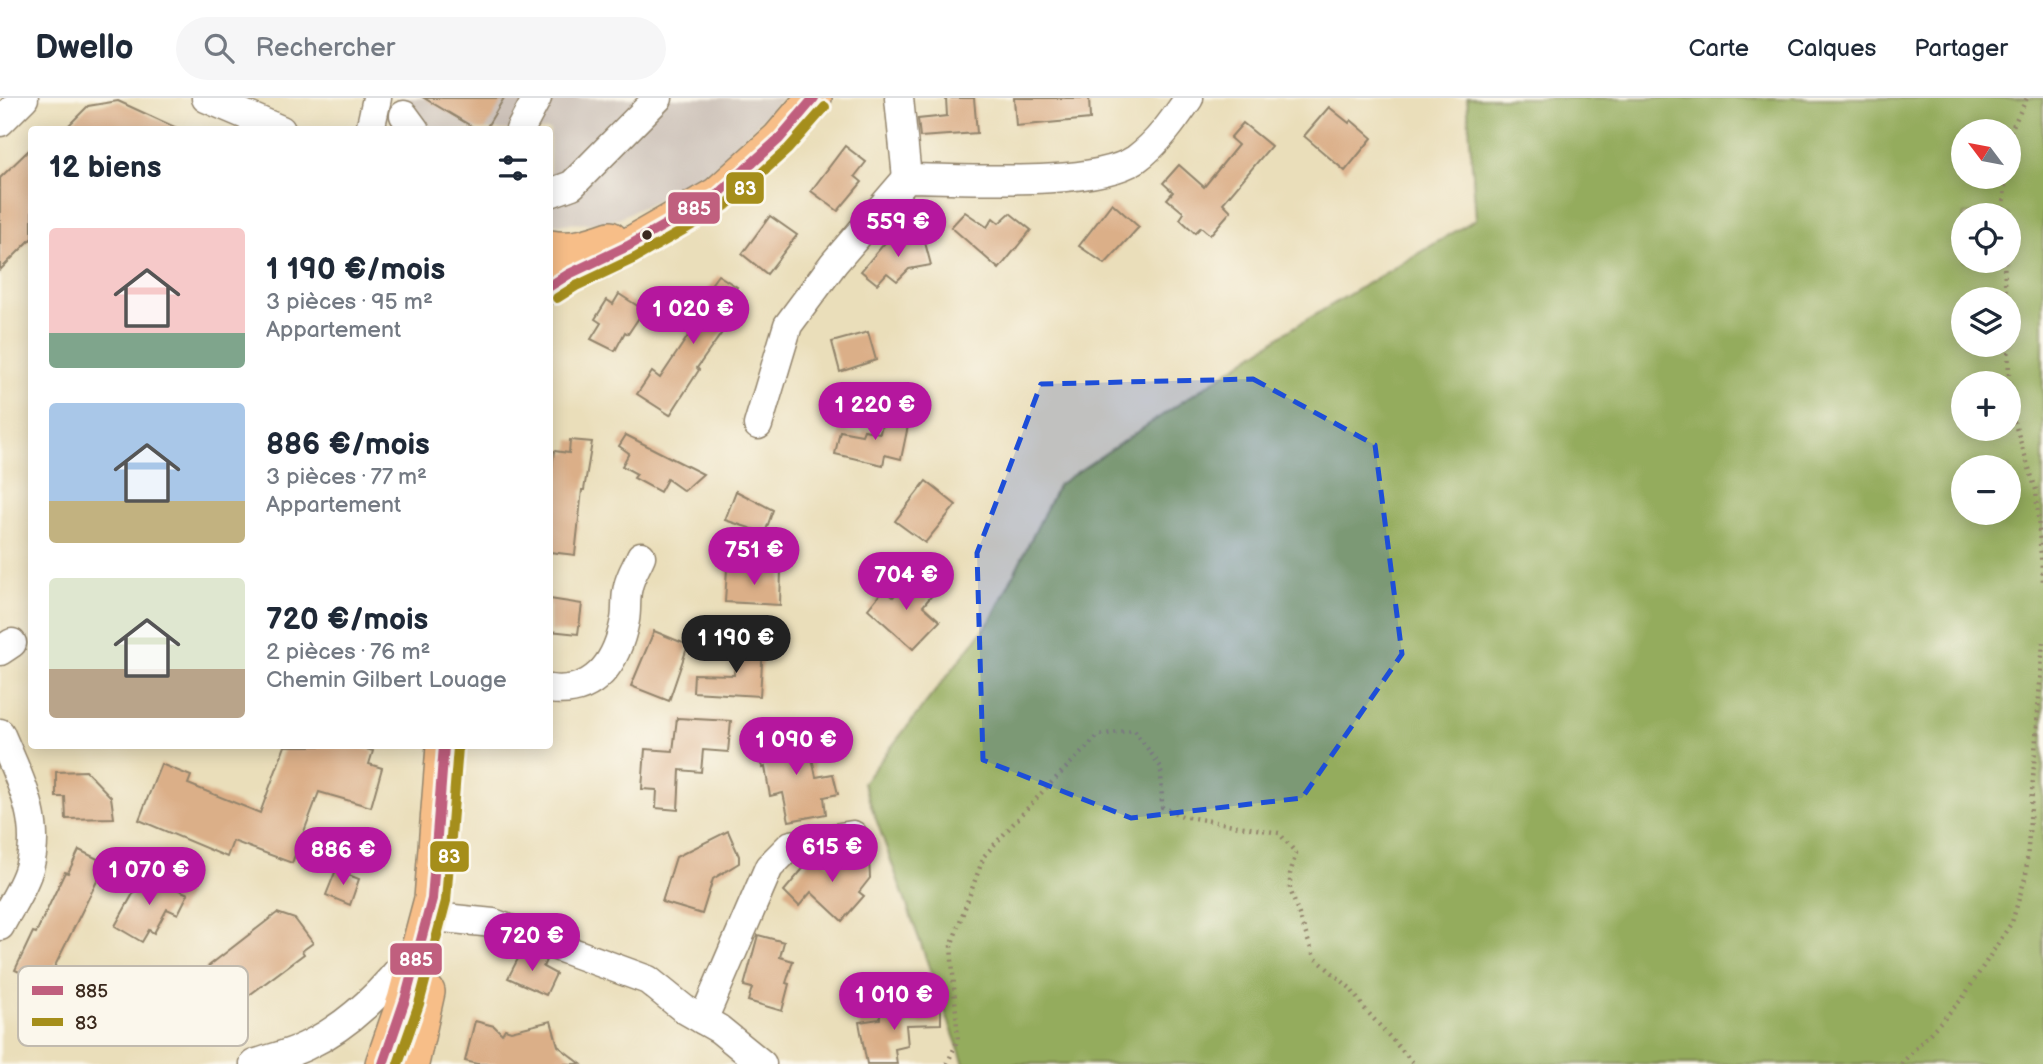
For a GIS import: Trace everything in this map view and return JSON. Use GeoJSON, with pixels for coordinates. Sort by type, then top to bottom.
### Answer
{"type":"FeatureCollection","features":[{"type":"Feature","properties":{"kind":"main road"},"geometry":{"type":"LineString","coordinates":[[553,284],[628,246],[718,195],[779,139],[814,98]]}},
{"type":"Feature","properties":{"kind":"main road"},"geometry":{"type":"LineString","coordinates":[[553,249],[582,248],[690,212]]}},
{"type":"Feature","properties":{"kind":"main road"},"geometry":{"type":"LineString","coordinates":[[411,1064],[427,989],[429,919],[444,749]]}},
{"type":"Feature","properties":{"kind":"main road"},"geometry":{"type":"LineString","coordinates":[[383,1064],[429,919]]}},
{"type":"Feature","properties":{"kind":"street"},"geometry":{"type":"LineString","coordinates":[[0,122],[24,98]]}},
{"type":"Feature","properties":{"kind":"street"},"geometry":{"type":"LineString","coordinates":[[206,98],[244,122],[262,126]]}},
{"type":"Feature","properties":{"kind":"street"},"geometry":{"type":"LineString","coordinates":[[371,126],[377,98]]}},
{"type":"Feature","properties":{"kind":"street"},"geometry":{"type":"LineString","coordinates":[[522,126],[537,98]]}},
{"type":"Feature","properties":{"kind":"street"},"geometry":{"type":"LineString","coordinates":[[553,192],[572,185],[659,98]]}},
{"type":"Feature","properties":{"kind":"street"},"geometry":{"type":"LineString","coordinates":[[758,425],[788,325],[834,263],[907,178],[899,98]]}},
{"type":"Feature","properties":{"kind":"street"},"geometry":{"type":"LineString","coordinates":[[907,178],[1043,179],[1101,172],[1135,159],[1168,128],[1189,98]]}},
{"type":"Feature","properties":{"kind":"street"},"geometry":{"type":"LineString","coordinates":[[553,689],[563,691],[591,683],[613,660],[625,621],[628,586],[641,556]]}},
{"type":"Feature","properties":{"kind":"street"},"geometry":{"type":"LineString","coordinates":[[0,733],[27,800],[34,830],[29,869],[0,926]]}},
{"type":"Feature","properties":{"kind":"street"},"geometry":{"type":"LineString","coordinates":[[704,1020],[769,867],[791,845],[853,835]]}},
{"type":"Feature","properties":{"kind":"street"},"geometry":{"type":"LineString","coordinates":[[254,1064],[304,1047],[337,1029],[362,1010],[387,985],[429,919],[493,923],[648,980],[684,1009],[719,1029],[762,1064]]}},
{"type":"Feature","properties":{"kind":"path"},"geometry":{"type":"LineString","coordinates":[[2016,119],[2027,98]]}},
{"type":"Feature","properties":{"kind":"path"},"geometry":{"type":"LineString","coordinates":[[2008,357],[2010,409],[2036,490],[2043,582]]}},
{"type":"Feature","properties":{"kind":"path"},"geometry":{"type":"LineString","coordinates":[[1900,1064],[1962,999],[2012,922],[2026,875],[2043,642]]}},
{"type":"Feature","properties":{"kind":"path"},"geometry":{"type":"LineString","coordinates":[[947,1064],[958,1041],[951,946],[984,856],[1099,735],[1134,730],[1161,767],[1162,807],[1182,816],[1279,832],[1296,853],[1290,874],[1290,889],[1314,957],[1350,988],[1364,1008],[1415,1064]]}},
{"type":"Feature","properties":{"kind":"highlighted area"},"geometry":{"type":"Polygon","coordinates":[[[1253,379],[1375,445],[1402,654],[1302,798],[1131,818],[983,760],[977,553],[1041,384],[1253,379]]]}},
{"type":"Feature","properties":{"kind":"shaded area"},"geometry":{"type":"Polygon","coordinates":[[[397,98],[783,98],[704,178],[608,223],[553,224],[553,126],[393,126],[397,98]]]}},
{"type":"Feature","properties":{"kind":"green space"},"geometry":{"type":"Polygon","coordinates":[[[1467,98],[2043,98],[2043,1064],[964,1064],[863,783],[991,620],[1058,485],[1291,329],[1476,219],[1467,98]]]}},
{"type":"Feature","properties":{"kind":"building"},"geometry":{"type":"Polygon","coordinates":[[[424,98],[504,98],[487,126],[471,126],[424,98]]]}},
{"type":"Feature","properties":{"kind":"building"},"geometry":{"type":"Polygon","coordinates":[[[946,98],[974,98],[977,133],[920,137],[918,119],[947,116],[946,98]]]}},
{"type":"Feature","properties":{"kind":"building"},"geometry":{"type":"Polygon","coordinates":[[[1014,98],[1089,98],[1090,119],[1016,126],[1014,98]]]}},
{"type":"Feature","properties":{"kind":"building"},"geometry":{"type":"Polygon","coordinates":[[[118,101],[172,126],[68,126],[88,106],[118,101]]]}},
{"type":"Feature","properties":{"kind":"building"},"geometry":{"type":"Polygon","coordinates":[[[1329,107],[1349,123],[1351,120],[1372,138],[1345,171],[1304,136],[1329,107]]]}},
{"type":"Feature","properties":{"kind":"building"},"geometry":{"type":"Polygon","coordinates":[[[1243,123],[1271,146],[1223,203],[1231,211],[1210,235],[1201,227],[1195,233],[1180,219],[1184,213],[1167,199],[1173,192],[1163,183],[1179,165],[1204,187],[1238,145],[1230,138],[1243,123]]]}},
{"type":"Feature","properties":{"kind":"building"},"geometry":{"type":"Polygon","coordinates":[[[845,146],[866,162],[855,176],[862,182],[838,211],[811,191],[845,146]]]}},
{"type":"Feature","properties":{"kind":"building"},"geometry":{"type":"Polygon","coordinates":[[[28,151],[28,242],[0,270],[0,178],[28,151]]]}},
{"type":"Feature","properties":{"kind":"building"},"geometry":{"type":"Polygon","coordinates":[[[1112,203],[1139,227],[1105,264],[1079,246],[1112,203]]]}},
{"type":"Feature","properties":{"kind":"building"},"geometry":{"type":"Polygon","coordinates":[[[965,212],[987,227],[993,218],[999,223],[1010,213],[1031,230],[999,269],[951,227],[965,212]]]}},
{"type":"Feature","properties":{"kind":"building"},"geometry":{"type":"Polygon","coordinates":[[[770,216],[797,235],[767,274],[742,254],[770,216]]]}},
{"type":"Feature","properties":{"kind":"building"},"geometry":{"type":"Polygon","coordinates":[[[923,235],[931,265],[909,269],[897,281],[887,273],[877,284],[861,271],[889,238],[893,242],[923,235]]]}},
{"type":"Feature","properties":{"kind":"building"},"geometry":{"type":"Polygon","coordinates":[[[718,275],[737,287],[731,297],[738,302],[729,315],[733,317],[697,368],[699,370],[670,415],[637,394],[652,372],[660,378],[692,330],[683,323],[718,275]]]}},
{"type":"Feature","properties":{"kind":"building"},"geometry":{"type":"Polygon","coordinates":[[[619,294],[644,310],[628,334],[625,332],[615,351],[591,339],[601,323],[595,319],[607,300],[613,304],[619,294]]]}},
{"type":"Feature","properties":{"kind":"building"},"geometry":{"type":"Polygon","coordinates":[[[868,332],[876,360],[840,372],[832,342],[868,332]]]}},
{"type":"Feature","properties":{"kind":"building"},"geometry":{"type":"Polygon","coordinates":[[[884,415],[909,421],[901,459],[885,455],[883,465],[835,454],[840,431],[862,435],[864,430],[880,433],[884,415]]]}},
{"type":"Feature","properties":{"kind":"building"},"geometry":{"type":"Polygon","coordinates":[[[626,435],[703,474],[684,491],[667,479],[660,492],[634,478],[637,474],[622,466],[629,453],[619,446],[626,435]]]}},
{"type":"Feature","properties":{"kind":"building"},"geometry":{"type":"Polygon","coordinates":[[[570,440],[592,442],[582,490],[575,555],[553,552],[554,451],[569,453],[570,440]]]}},
{"type":"Feature","properties":{"kind":"building"},"geometry":{"type":"Polygon","coordinates":[[[926,481],[956,505],[925,543],[895,521],[926,481]]]}},
{"type":"Feature","properties":{"kind":"building"},"geometry":{"type":"Polygon","coordinates":[[[736,491],[773,510],[765,533],[725,520],[736,491]]]}},
{"type":"Feature","properties":{"kind":"building"},"geometry":{"type":"Polygon","coordinates":[[[727,569],[781,570],[780,605],[725,602],[727,569]]]}},
{"type":"Feature","properties":{"kind":"building"},"geometry":{"type":"Polygon","coordinates":[[[914,576],[933,594],[923,606],[940,621],[913,649],[868,609],[884,589],[893,597],[914,576]]]}},
{"type":"Feature","properties":{"kind":"building"},"geometry":{"type":"Polygon","coordinates":[[[553,599],[582,604],[578,634],[553,631],[553,599]]]}},
{"type":"Feature","properties":{"kind":"building"},"geometry":{"type":"Polygon","coordinates":[[[654,631],[688,645],[669,701],[631,686],[654,631]]]}},
{"type":"Feature","properties":{"kind":"building"},"geometry":{"type":"Polygon","coordinates":[[[735,646],[763,647],[760,696],[693,692],[694,674],[734,675],[735,646]]]}},
{"type":"Feature","properties":{"kind":"building"},"geometry":{"type":"Polygon","coordinates":[[[677,718],[731,721],[728,752],[703,750],[701,772],[680,770],[678,810],[656,808],[657,790],[642,789],[645,749],[673,751],[677,718]]]}},
{"type":"Feature","properties":{"kind":"building"},"geometry":{"type":"Polygon","coordinates":[[[804,735],[807,748],[810,748],[816,777],[833,774],[838,794],[824,797],[826,814],[789,821],[783,793],[770,796],[765,767],[763,768],[757,744],[804,735]]]}},
{"type":"Feature","properties":{"kind":"building"},"geometry":{"type":"Polygon","coordinates":[[[284,749],[366,749],[373,751],[369,764],[382,768],[371,807],[319,792],[292,863],[233,841],[227,857],[139,820],[161,764],[191,776],[188,784],[260,813],[284,749]]]}},
{"type":"Feature","properties":{"kind":"building"},"geometry":{"type":"Polygon","coordinates":[[[86,771],[111,797],[114,818],[66,819],[65,797],[56,797],[56,772],[86,771]]]}},
{"type":"Feature","properties":{"kind":"building"},"geometry":{"type":"Polygon","coordinates":[[[728,831],[739,856],[739,863],[713,879],[702,914],[662,902],[676,857],[728,831]]]}},
{"type":"Feature","properties":{"kind":"building"},"geometry":{"type":"Polygon","coordinates":[[[79,850],[106,863],[55,966],[18,966],[18,971],[15,970],[65,872],[68,873],[79,850]]]}},
{"type":"Feature","properties":{"kind":"building"},"geometry":{"type":"Polygon","coordinates":[[[821,857],[833,868],[838,861],[869,859],[870,878],[859,892],[864,896],[842,921],[811,892],[799,906],[784,891],[812,858],[821,857]]]}},
{"type":"Feature","properties":{"kind":"building"},"geometry":{"type":"Polygon","coordinates":[[[336,870],[359,879],[350,905],[326,895],[336,870]]]}},
{"type":"Feature","properties":{"kind":"building"},"geometry":{"type":"Polygon","coordinates":[[[144,874],[188,894],[178,914],[167,909],[154,933],[149,930],[142,942],[115,926],[144,874]]]}},
{"type":"Feature","properties":{"kind":"building"},"geometry":{"type":"Polygon","coordinates":[[[277,913],[295,919],[313,943],[302,951],[304,954],[248,996],[248,966],[209,966],[277,913]]]}},
{"type":"Feature","properties":{"kind":"building"},"geometry":{"type":"Polygon","coordinates":[[[758,935],[784,942],[780,957],[793,961],[786,983],[789,984],[782,1011],[748,1001],[752,988],[744,986],[758,935]]]}},
{"type":"Feature","properties":{"kind":"building"},"geometry":{"type":"Polygon","coordinates":[[[522,951],[546,960],[543,967],[556,974],[546,995],[508,978],[522,951]]]}},
{"type":"Feature","properties":{"kind":"building"},"geometry":{"type":"Polygon","coordinates":[[[941,1003],[941,1024],[906,1025],[908,1046],[895,1049],[897,1064],[867,1064],[859,1022],[880,1019],[880,1013],[941,1003]]]}},
{"type":"Feature","properties":{"kind":"building"},"geometry":{"type":"Polygon","coordinates":[[[475,1021],[494,1026],[502,1034],[505,1029],[511,1031],[551,1021],[558,1046],[581,1064],[477,1064],[465,1061],[475,1021]]]}},
{"type":"Feature","properties":{"kind":"transit line","name":"885"},"geometry":{"type":"LineString","coordinates":[[553,284],[628,246],[717,195],[779,139],[814,98]]}},
{"type":"Feature","properties":{"kind":"transit line","name":"83"},"geometry":{"type":"LineString","coordinates":[[557,298],[635,258],[725,206],[788,149],[825,107]]}},
{"type":"Feature","properties":{"kind":"transit line","name":"885"},"geometry":{"type":"LineString","coordinates":[[383,1064],[405,1000],[432,899],[444,749]]}},
{"type":"Feature","properties":{"kind":"transit line","name":"83"},"geometry":{"type":"LineString","coordinates":[[398,1064],[419,1004],[446,901],[458,749]]}}]}
